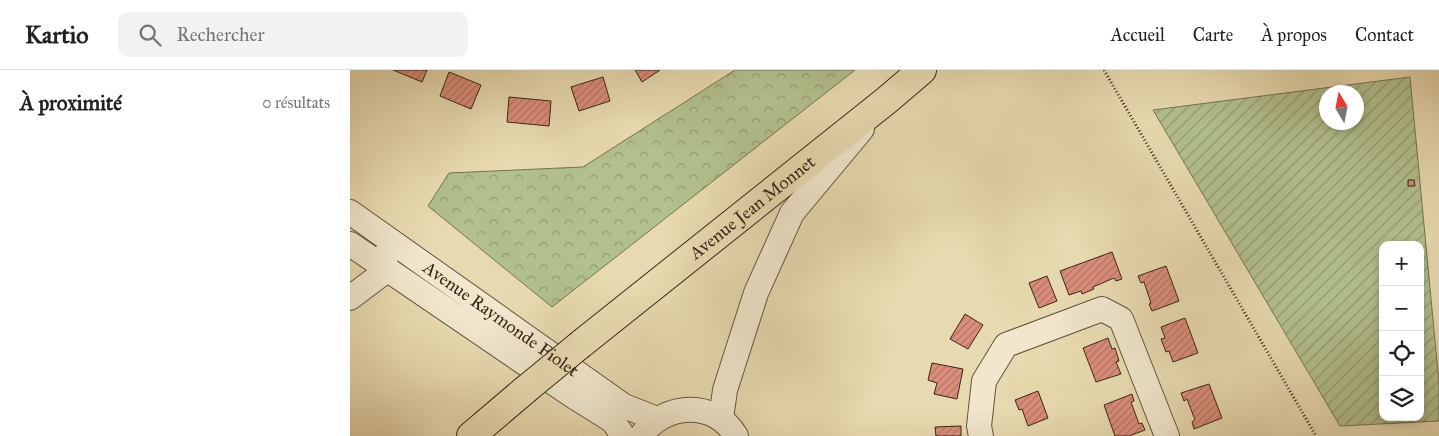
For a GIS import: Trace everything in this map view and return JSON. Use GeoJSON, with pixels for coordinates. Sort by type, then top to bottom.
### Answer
{"type":"FeatureCollection","features":[{"type":"Feature","properties":{"kind":"main road","name":"Avenue Jean Monnet"},"geometry":{"type":"LineString","coordinates":[[524,390],[922,70]]}},
{"type":"Feature","properties":{"kind":"main road"},"geometry":{"type":"LineString","coordinates":[[471,436],[524,390]]}},
{"type":"Feature","properties":{"kind":"street"},"geometry":{"type":"LineString","coordinates":[[728,428],[725,390],[756,293],[792,213],[887,100]]}},
{"type":"Feature","properties":{"kind":"street"},"geometry":{"type":"LineString","coordinates":[[352,213],[385,259],[461,299],[496,314]]}},
{"type":"Feature","properties":{"kind":"street","name":"Avenue Raymonde Fiolet"},"geometry":{"type":"LineString","coordinates":[[352,213],[624,406],[657,419]]}},
{"type":"Feature","properties":{"kind":"street","name":"Avenue Raymonde Fiolet"},"geometry":{"type":"LineString","coordinates":[[350,244],[385,259],[573,396],[613,422],[623,436]]}},
{"type":"Feature","properties":{"kind":"street"},"geometry":{"type":"LineString","coordinates":[[350,298],[385,259]]}},
{"type":"Feature","properties":{"kind":"street"},"geometry":{"type":"LineString","coordinates":[[981,436],[979,426],[984,381],[1006,345],[1102,309],[1120,319],[1167,436]]}},
{"type":"Feature","properties":{"kind":"street"},"geometry":{"type":"LineString","coordinates":[[456,436],[524,390]]}},
{"type":"Feature","properties":{"kind":"street"},"geometry":{"type":"LineString","coordinates":[[641,436],[646,428],[657,419],[672,411],[689,409],[706,412],[728,428]]}},
{"type":"Feature","properties":{"kind":"path"},"geometry":{"type":"LineString","coordinates":[[1104,70],[1316,436]]}},
{"type":"Feature","properties":{"kind":"green space"},"geometry":{"type":"Polygon","coordinates":[[[735,70],[855,70],[552,307],[428,206],[449,173],[583,167],[735,70]]]}},
{"type":"Feature","properties":{"kind":"green space"},"geometry":{"type":"Polygon","coordinates":[[[1410,77],[1439,383],[1439,421],[1340,426],[1153,110],[1319,89],[1319,130],[1364,130],[1364,85],[1348,85],[1410,77]]]}},
{"type":"Feature","properties":{"kind":"building"},"geometry":{"type":"Polygon","coordinates":[[[393,70],[427,70],[422,82],[393,70]]]}},
{"type":"Feature","properties":{"kind":"building"},"geometry":{"type":"Polygon","coordinates":[[[635,70],[660,70],[642,82],[635,70]]]}},
{"type":"Feature","properties":{"kind":"building"},"geometry":{"type":"Polygon","coordinates":[[[449,72],[481,85],[471,109],[440,96],[449,72]]]}},
{"type":"Feature","properties":{"kind":"building"},"geometry":{"type":"Polygon","coordinates":[[[603,77],[610,101],[579,111],[571,87],[603,77]]]}},
{"type":"Feature","properties":{"kind":"building"},"geometry":{"type":"Polygon","coordinates":[[[509,97],[551,101],[549,126],[507,122],[509,97]]]}},
{"type":"Feature","properties":{"kind":"building"},"geometry":{"type":"Polygon","coordinates":[[[1408,180],[1414,180],[1415,186],[1408,186],[1408,180]]]}},
{"type":"Feature","properties":{"kind":"building"},"geometry":{"type":"Polygon","coordinates":[[[1112,252],[1122,279],[1116,281],[1114,278],[1082,294],[1081,291],[1069,295],[1060,271],[1112,252]]]}},
{"type":"Feature","properties":{"kind":"building"},"geometry":{"type":"Polygon","coordinates":[[[1166,266],[1179,301],[1152,311],[1144,282],[1141,283],[1138,276],[1166,266]]]}},
{"type":"Feature","properties":{"kind":"building"},"geometry":{"type":"Polygon","coordinates":[[[1047,276],[1057,301],[1039,308],[1029,283],[1047,276]]]}},
{"type":"Feature","properties":{"kind":"building"},"geometry":{"type":"Polygon","coordinates":[[[965,314],[983,325],[968,349],[950,339],[965,314]]]}},
{"type":"Feature","properties":{"kind":"building"},"geometry":{"type":"Polygon","coordinates":[[[1185,318],[1198,353],[1173,362],[1169,351],[1166,352],[1161,339],[1165,338],[1161,327],[1185,318]]]}},
{"type":"Feature","properties":{"kind":"building"},"geometry":{"type":"Polygon","coordinates":[[[1108,338],[1112,349],[1115,348],[1119,361],[1116,362],[1121,374],[1096,382],[1083,348],[1108,338]]]}},
{"type":"Feature","properties":{"kind":"building"},"geometry":{"type":"Polygon","coordinates":[[[932,363],[963,369],[957,399],[934,394],[937,383],[928,380],[932,363]]]}},
{"type":"Feature","properties":{"kind":"building"},"geometry":{"type":"Polygon","coordinates":[[[1209,384],[1222,418],[1194,429],[1192,422],[1195,420],[1187,399],[1184,401],[1181,393],[1209,384]]]}},
{"type":"Feature","properties":{"kind":"building"},"geometry":{"type":"Polygon","coordinates":[[[1038,391],[1048,418],[1028,426],[1022,409],[1019,410],[1015,400],[1038,391]]]}},
{"type":"Feature","properties":{"kind":"building"},"geometry":{"type":"Polygon","coordinates":[[[1132,394],[1134,401],[1131,402],[1139,424],[1142,423],[1145,430],[1129,436],[1115,436],[1104,405],[1132,394]]]}},
{"type":"Feature","properties":{"kind":"building"},"geometry":{"type":"Polygon","coordinates":[[[961,426],[961,436],[936,436],[935,427],[961,426]]]}}]}
